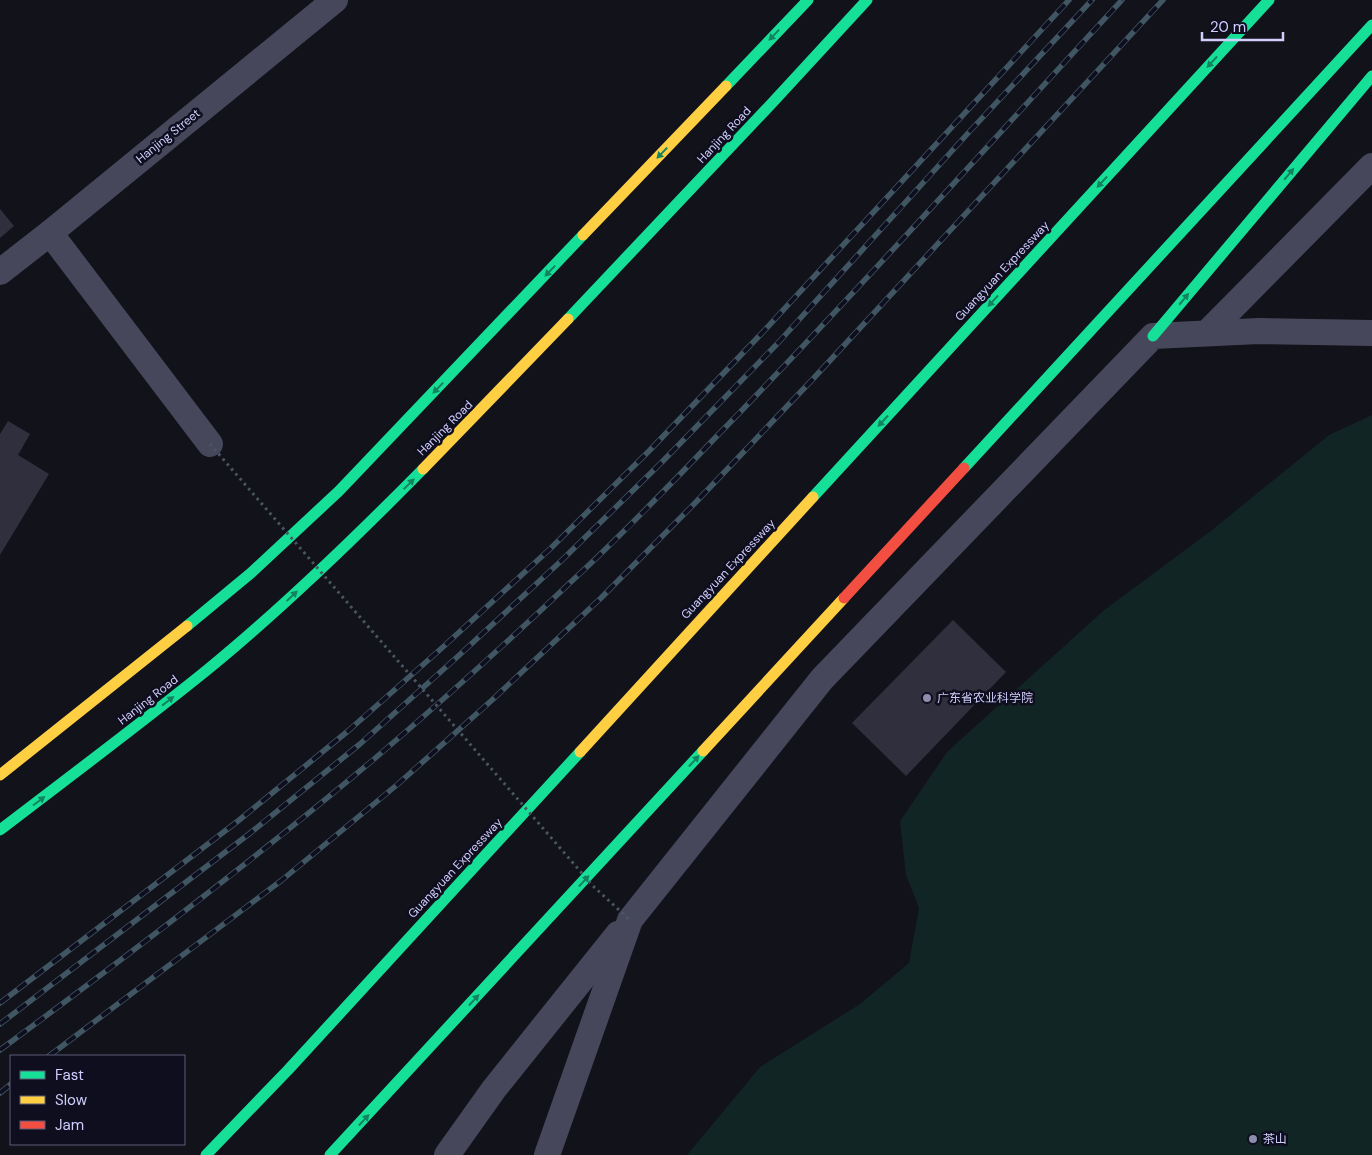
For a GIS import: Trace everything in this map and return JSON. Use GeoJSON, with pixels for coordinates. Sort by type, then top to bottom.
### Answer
{"type":"FeatureCollection","features":[{"type":"Feature","properties":{"kind":"main road"},"geometry":{"type":"LineString","coordinates":[[0,775],[166,644],[251,573],[339,491],[808,0]]}},
{"type":"Feature","properties":{"kind":"main road","name":"Hanjing Road"},"geometry":{"type":"LineString","coordinates":[[0,830],[207,670],[278,610],[361,532],[529,361],[868,0]]}},
{"type":"Feature","properties":{"kind":"main road","name":"Guangyuan Expressway"},"geometry":{"type":"LineString","coordinates":[[206,1155],[232,1130],[294,1063],[1269,0]]}},
{"type":"Feature","properties":{"kind":"main road"},"geometry":{"type":"LineString","coordinates":[[330,1155],[1372,25]]}},
{"type":"Feature","properties":{"kind":"main road"},"geometry":{"type":"LineString","coordinates":[[1153,336],[1372,76]]}},
{"type":"Feature","properties":{"kind":"street","name":"Hanjing Street"},"geometry":{"type":"LineString","coordinates":[[0,272],[335,0]]}},
{"type":"Feature","properties":{"kind":"street"},"geometry":{"type":"LineString","coordinates":[[1208,333],[1372,166]]}},
{"type":"Feature","properties":{"kind":"street"},"geometry":{"type":"LineString","coordinates":[[50,233],[210,444]]}},
{"type":"Feature","properties":{"kind":"street"},"geometry":{"type":"LineString","coordinates":[[447,1155],[494,1089],[822,679],[1153,336],[1259,330],[1372,333]]}},
{"type":"Feature","properties":{"kind":"street"},"geometry":{"type":"LineString","coordinates":[[547,1155],[630,920]]}},
{"type":"Feature","properties":{"kind":"path"},"geometry":{"type":"LineString","coordinates":[[210,444],[593,886],[630,920]]}},
{"type":"Feature","properties":{"kind":"green space"},"geometry":{"type":"Polygon","coordinates":[[[1372,415],[1372,1155],[687,1155],[760,1067],[860,1004],[909,963],[919,908],[906,875],[900,821],[947,752],[1103,611],[1212,530],[1329,435],[1372,415]]]}},
{"type":"Feature","properties":{"kind":"building"},"geometry":{"type":"Polygon","coordinates":[[[0,209],[14,226],[0,238],[0,209]]]}},
{"type":"Feature","properties":{"kind":"building"},"geometry":{"type":"Polygon","coordinates":[[[8,421],[30,434],[18,455],[49,474],[0,555],[0,434],[8,421]]]}},
{"type":"Feature","properties":{"kind":"building"},"geometry":{"type":"Polygon","coordinates":[[[953,620],[1006,672],[906,776],[852,723],[953,620]]]}},
{"type":"Feature","properties":{"kind":"railway"},"geometry":{"type":"LineString","coordinates":[[0,1003],[238,821],[348,731],[551,548],[650,450],[762,333],[1069,0]]}},
{"type":"Feature","properties":{"kind":"railway"},"geometry":{"type":"LineString","coordinates":[[0,1024],[249,834],[360,744],[561,561],[662,462],[777,344],[970,131],[1092,0]]}},
{"type":"Feature","properties":{"kind":"railway"},"geometry":{"type":"LineString","coordinates":[[0,1050],[95,980],[282,835],[373,760],[500,648],[610,545],[768,383],[1122,0]]}},
{"type":"Feature","properties":{"kind":"railway"},"geometry":{"type":"LineString","coordinates":[[50,1055],[282,880],[398,784],[491,701],[601,598],[697,501],[812,380],[1163,0]]}},
{"type":"Feature","properties":{"kind":"railway"},"geometry":{"type":"LineString","coordinates":[[0,1093],[10,1085]]}},
{"type":"Feature","properties":{"kind":"traffic: fast"},"geometry":{"type":"LineString","coordinates":[[726,86],[808,0]]}},
{"type":"Feature","properties":{"kind":"traffic: fast"},"geometry":{"type":"LineString","coordinates":[[568,319],[867,0]]}},
{"type":"Feature","properties":{"kind":"traffic: fast"},"geometry":{"type":"LineString","coordinates":[[813,497],[1269,0]]}},
{"type":"Feature","properties":{"kind":"traffic: fast"},"geometry":{"type":"LineString","coordinates":[[964,468],[1372,25]]}},
{"type":"Feature","properties":{"kind":"traffic: fast"},"geometry":{"type":"LineString","coordinates":[[1153,336],[1372,76]]}},
{"type":"Feature","properties":{"kind":"traffic: fast"},"geometry":{"type":"LineString","coordinates":[[187,626],[251,573],[339,491],[583,235]]}},
{"type":"Feature","properties":{"kind":"traffic: fast"},"geometry":{"type":"LineString","coordinates":[[0,830],[207,670],[318,572],[423,469]]}},
{"type":"Feature","properties":{"kind":"traffic: fast"},"geometry":{"type":"LineString","coordinates":[[330,1155],[703,751]]}},
{"type":"Feature","properties":{"kind":"traffic: fast"},"geometry":{"type":"LineString","coordinates":[[206,1155],[288,1070],[580,752]]}},
{"type":"Feature","properties":{"kind":"traffic: slow"},"geometry":{"type":"LineString","coordinates":[[583,235],[726,86]]}},
{"type":"Feature","properties":{"kind":"traffic: slow"},"geometry":{"type":"LineString","coordinates":[[423,469],[568,319]]}},
{"type":"Feature","properties":{"kind":"traffic: slow"},"geometry":{"type":"LineString","coordinates":[[580,752],[813,497]]}},
{"type":"Feature","properties":{"kind":"traffic: slow"},"geometry":{"type":"LineString","coordinates":[[703,751],[844,598]]}},
{"type":"Feature","properties":{"kind":"traffic: slow"},"geometry":{"type":"LineString","coordinates":[[0,775],[187,626]]}},
{"type":"Feature","properties":{"kind":"traffic: jam"},"geometry":{"type":"LineString","coordinates":[[844,598],[964,468]]}},
{"type":"Feature","properties":{"kind":"place","name":"广东省农业科学院"},"geometry":{"type":"Point","coordinates":[927,698]}},
{"type":"Feature","properties":{"kind":"place","name":"茶山"},"geometry":{"type":"Point","coordinates":[1253,1139]}}]}
